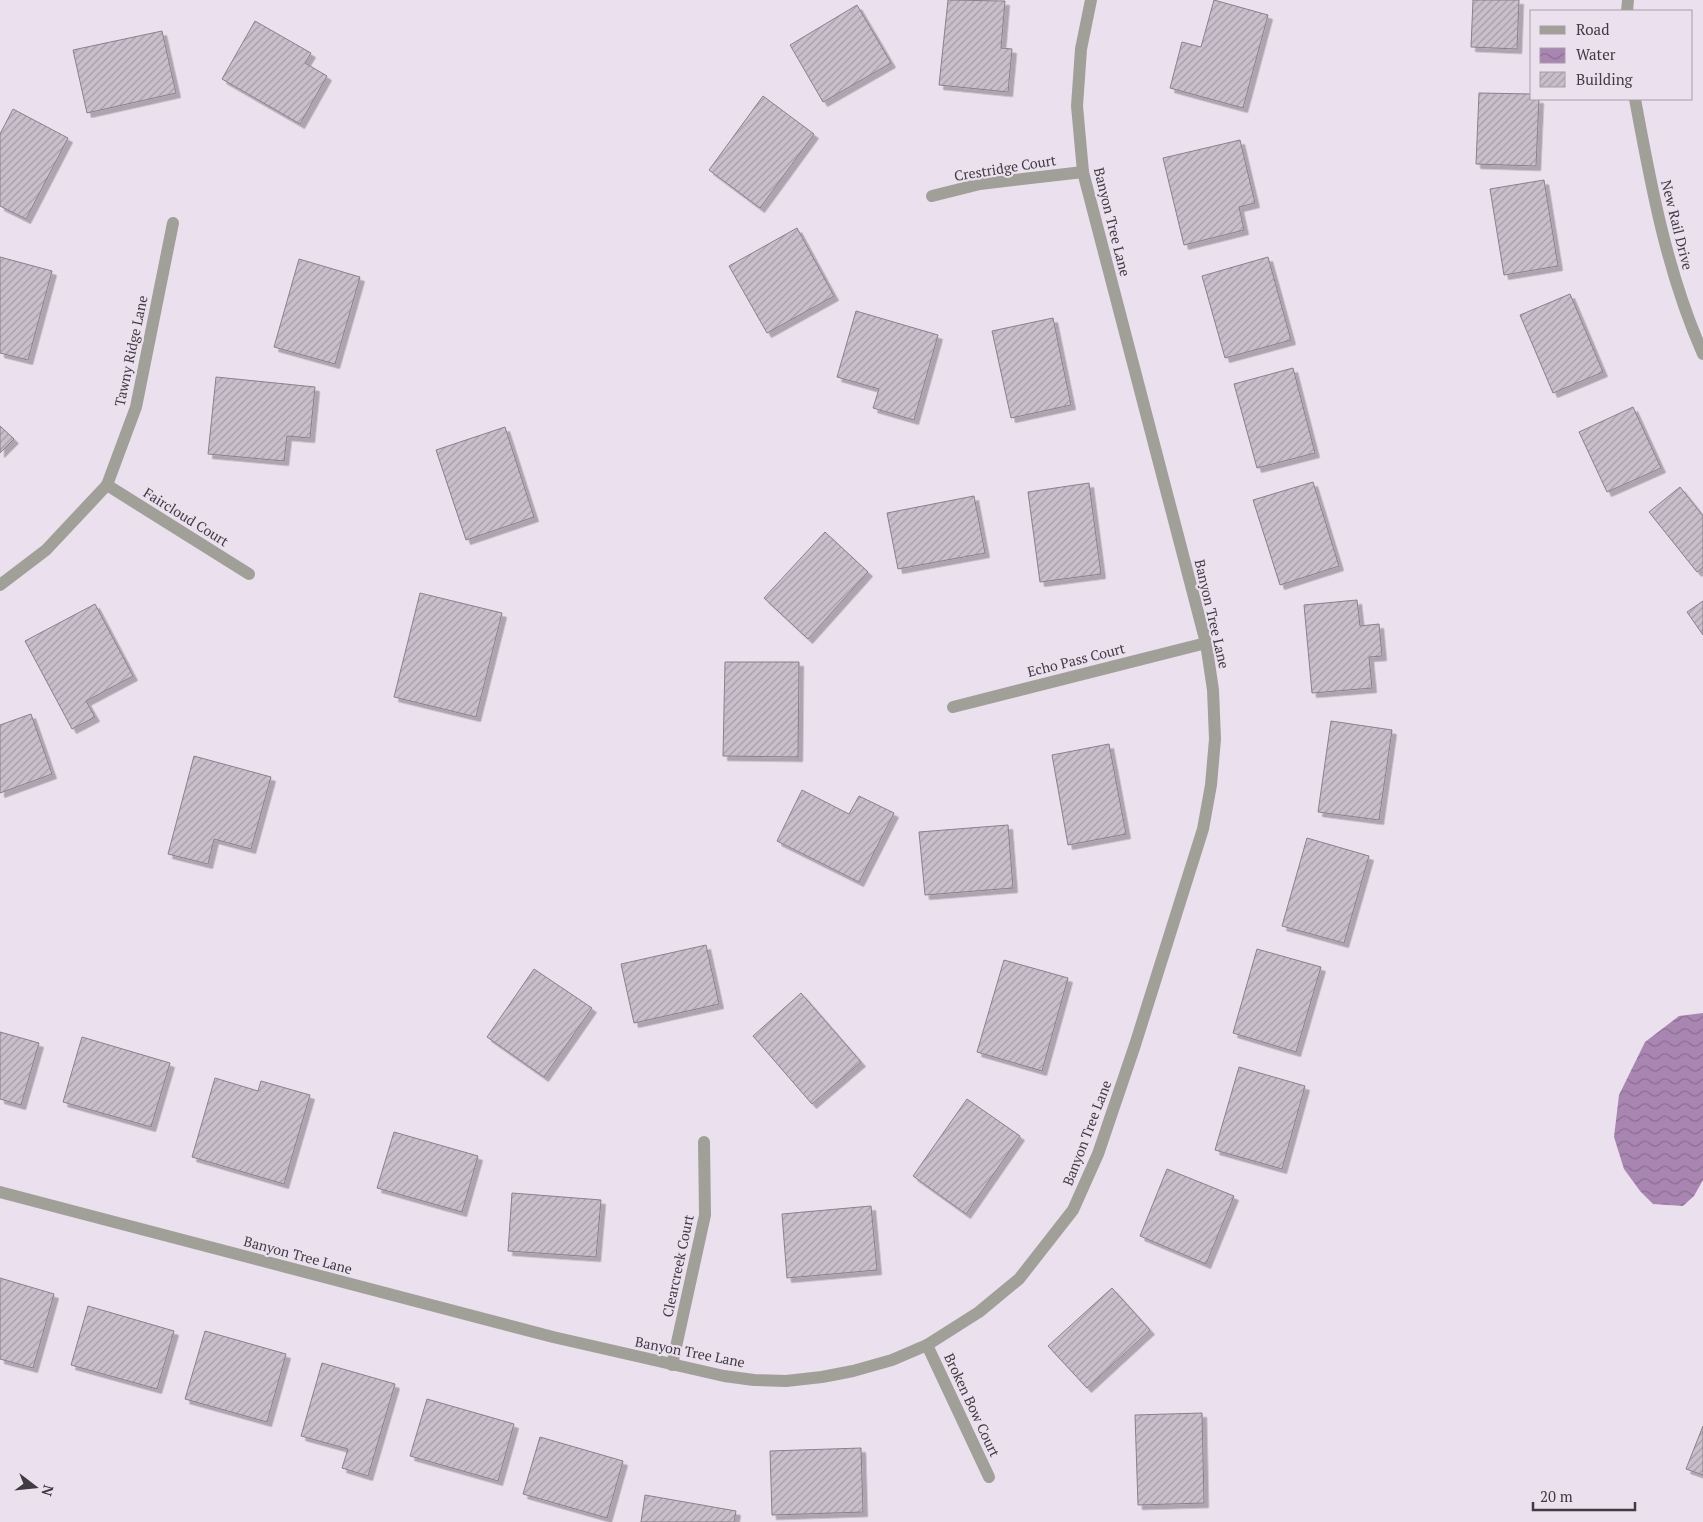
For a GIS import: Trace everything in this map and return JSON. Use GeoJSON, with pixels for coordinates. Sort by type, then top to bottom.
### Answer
{"type":"FeatureCollection","features":[{"type":"Feature","properties":{"kind":"street","name":"Banyon Tree Lane"},"geometry":{"type":"LineString","coordinates":[[0,1192],[554,1337],[672,1365],[754,1380],[786,1381],[822,1377],[892,1360],[927,1345],[978,1312],[1019,1280],[1072,1210],[1098,1154],[1135,1045],[1203,829],[1211,785],[1215,739],[1213,690],[1206,643],[1083,172],[1077,106],[1081,49],[1091,0]]}},
{"type":"Feature","properties":{"kind":"street","name":"New Rail Drive"},"geometry":{"type":"LineString","coordinates":[[1635,100],[1668,260],[1695,337],[1703,354]]}},
{"type":"Feature","properties":{"kind":"street","name":"Crestridge Court"},"geometry":{"type":"LineString","coordinates":[[932,196],[980,184],[1083,172]]}},
{"type":"Feature","properties":{"kind":"street","name":"Tawny Ridge Lane"},"geometry":{"type":"LineString","coordinates":[[0,585],[46,550],[107,486],[136,407],[173,224]]}},
{"type":"Feature","properties":{"kind":"street","name":"Faircloud Court"},"geometry":{"type":"LineString","coordinates":[[107,486],[249,574]]}},
{"type":"Feature","properties":{"kind":"street","name":"Echo Pass Court"},"geometry":{"type":"LineString","coordinates":[[953,707],[1206,643]]}},
{"type":"Feature","properties":{"kind":"street","name":"Clearcreek Court"},"geometry":{"type":"LineString","coordinates":[[672,1365],[705,1215],[704,1142]]}},
{"type":"Feature","properties":{"kind":"street","name":"Broken Bow Court"},"geometry":{"type":"LineString","coordinates":[[927,1345],[989,1477]]}},
{"type":"Feature","properties":{"kind":"water"},"geometry":{"type":"Polygon","coordinates":[[[1703,1013],[1703,1180],[1694,1196],[1683,1206],[1653,1204],[1640,1191],[1624,1169],[1614,1137],[1619,1095],[1645,1042],[1679,1016],[1703,1013]]]}},
{"type":"Feature","properties":{"kind":"building"},"geometry":{"type":"Polygon","coordinates":[[[948,0],[1005,1],[1001,48],[1012,49],[1008,92],[939,85],[948,0]]]}},
{"type":"Feature","properties":{"kind":"building"},"geometry":{"type":"Polygon","coordinates":[[[1214,0],[1268,15],[1243,108],[1170,88],[1182,42],[1201,47],[1214,0]]]}},
{"type":"Feature","properties":{"kind":"building"},"geometry":{"type":"Polygon","coordinates":[[[1473,0],[1519,0],[1517,49],[1471,47],[1473,0]]]}},
{"type":"Feature","properties":{"kind":"building"},"geometry":{"type":"Polygon","coordinates":[[[857,5],[891,63],[823,102],[790,45],[857,5]]]}},
{"type":"Feature","properties":{"kind":"building"},"geometry":{"type":"Polygon","coordinates":[[[255,21],[311,53],[305,63],[327,76],[300,124],[222,79],[255,21]]]}},
{"type":"Feature","properties":{"kind":"building"},"geometry":{"type":"Polygon","coordinates":[[[162,31],[176,93],[87,113],[73,50],[162,31]]]}},
{"type":"Feature","properties":{"kind":"building"},"geometry":{"type":"Polygon","coordinates":[[[1479,93],[1530,94],[1530,100],[1539,100],[1536,166],[1476,164],[1479,93]]]}},
{"type":"Feature","properties":{"kind":"building"},"geometry":{"type":"Polygon","coordinates":[[[763,96],[814,134],[760,208],[709,170],[763,96]]]}},
{"type":"Feature","properties":{"kind":"building"},"geometry":{"type":"Polygon","coordinates":[[[13,109],[68,138],[26,219],[0,206],[0,134],[13,109]]]}},
{"type":"Feature","properties":{"kind":"building"},"geometry":{"type":"Polygon","coordinates":[[[1240,140],[1255,203],[1239,207],[1244,230],[1184,245],[1163,158],[1240,140]]]}},
{"type":"Feature","properties":{"kind":"building"},"geometry":{"type":"Polygon","coordinates":[[[1544,180],[1558,266],[1504,275],[1490,189],[1544,180]]]}},
{"type":"Feature","properties":{"kind":"building"},"geometry":{"type":"Polygon","coordinates":[[[797,228],[834,296],[767,333],[729,266],[797,228]]]}},
{"type":"Feature","properties":{"kind":"building"},"geometry":{"type":"Polygon","coordinates":[[[0,257],[52,271],[28,360],[0,353],[0,257]]]}},
{"type":"Feature","properties":{"kind":"building"},"geometry":{"type":"Polygon","coordinates":[[[1268,257],[1291,340],[1225,358],[1202,276],[1268,257]]]}},
{"type":"Feature","properties":{"kind":"building"},"geometry":{"type":"Polygon","coordinates":[[[299,259],[360,277],[335,364],[274,347],[299,259]]]}},
{"type":"Feature","properties":{"kind":"building"},"geometry":{"type":"Polygon","coordinates":[[[1570,294],[1603,372],[1553,393],[1520,315],[1570,294]]]}},
{"type":"Feature","properties":{"kind":"building"},"geometry":{"type":"Polygon","coordinates":[[[856,311],[938,335],[914,420],[873,408],[879,389],[837,377],[856,311]]]}},
{"type":"Feature","properties":{"kind":"building"},"geometry":{"type":"Polygon","coordinates":[[[1053,318],[1071,405],[1011,418],[992,331],[1053,318]]]}},
{"type":"Feature","properties":{"kind":"building"},"geometry":{"type":"Polygon","coordinates":[[[1293,368],[1315,453],[1257,468],[1234,384],[1293,368]]]}},
{"type":"Feature","properties":{"kind":"building"},"geometry":{"type":"Polygon","coordinates":[[[216,377],[315,387],[310,438],[287,436],[284,461],[208,454],[216,377]]]}},
{"type":"Feature","properties":{"kind":"building"},"geometry":{"type":"Polygon","coordinates":[[[1633,407],[1661,468],[1607,492],[1579,432],[1633,407]]]}},
{"type":"Feature","properties":{"kind":"building"},"geometry":{"type":"Polygon","coordinates":[[[0,426],[14,439],[0,453],[0,426]]]}},
{"type":"Feature","properties":{"kind":"building"},"geometry":{"type":"Polygon","coordinates":[[[505,427],[534,517],[466,540],[436,450],[505,427]]]}},
{"type":"Feature","properties":{"kind":"building"},"geometry":{"type":"Polygon","coordinates":[[[1313,482],[1339,566],[1280,585],[1253,500],[1313,482]]]}},
{"type":"Feature","properties":{"kind":"building"},"geometry":{"type":"Polygon","coordinates":[[[1089,483],[1101,574],[1040,582],[1028,492],[1089,483]]]}},
{"type":"Feature","properties":{"kind":"building"},"geometry":{"type":"Polygon","coordinates":[[[1680,487],[1703,516],[1703,567],[1697,572],[1649,512],[1680,487]]]}},
{"type":"Feature","properties":{"kind":"building"},"geometry":{"type":"Polygon","coordinates":[[[974,496],[985,553],[898,569],[887,513],[974,496]]]}},
{"type":"Feature","properties":{"kind":"building"},"geometry":{"type":"Polygon","coordinates":[[[825,532],[868,572],[808,639],[764,598],[825,532]]]}},
{"type":"Feature","properties":{"kind":"building"},"geometry":{"type":"Polygon","coordinates":[[[420,593],[502,613],[476,717],[394,697],[420,593]]]}},
{"type":"Feature","properties":{"kind":"building"},"geometry":{"type":"Polygon","coordinates":[[[1357,600],[1360,626],[1379,624],[1382,656],[1369,657],[1372,688],[1312,693],[1304,605],[1357,600]]]}},
{"type":"Feature","properties":{"kind":"building"},"geometry":{"type":"Polygon","coordinates":[[[1703,601],[1703,635],[1687,612],[1703,601]]]}},
{"type":"Feature","properties":{"kind":"building"},"geometry":{"type":"Polygon","coordinates":[[[95,604],[133,676],[86,701],[95,717],[72,729],[25,641],[95,604]]]}},
{"type":"Feature","properties":{"kind":"building"},"geometry":{"type":"Polygon","coordinates":[[[725,662],[799,662],[798,757],[723,756],[725,662]]]}},
{"type":"Feature","properties":{"kind":"building"},"geometry":{"type":"Polygon","coordinates":[[[31,714],[52,774],[0,793],[0,725],[31,714]]]}},
{"type":"Feature","properties":{"kind":"building"},"geometry":{"type":"Polygon","coordinates":[[[1331,721],[1392,730],[1379,820],[1318,812],[1331,721]]]}},
{"type":"Feature","properties":{"kind":"building"},"geometry":{"type":"Polygon","coordinates":[[[1109,744],[1126,834],[1068,845],[1052,755],[1109,744]]]}},
{"type":"Feature","properties":{"kind":"building"},"geometry":{"type":"Polygon","coordinates":[[[194,756],[271,777],[251,849],[214,839],[208,864],[168,854],[194,756]]]}},
{"type":"Feature","properties":{"kind":"building"},"geometry":{"type":"Polygon","coordinates":[[[802,790],[849,814],[859,796],[894,813],[859,882],[777,841],[802,790]]]}},
{"type":"Feature","properties":{"kind":"building"},"geometry":{"type":"Polygon","coordinates":[[[1008,825],[1013,888],[925,895],[919,832],[1008,825]]]}},
{"type":"Feature","properties":{"kind":"building"},"geometry":{"type":"Polygon","coordinates":[[[1307,838],[1369,856],[1344,943],[1282,926],[1307,838]]]}},
{"type":"Feature","properties":{"kind":"building"},"geometry":{"type":"Polygon","coordinates":[[[706,945],[719,1004],[634,1023],[621,964],[706,945]]]}},
{"type":"Feature","properties":{"kind":"building"},"geometry":{"type":"Polygon","coordinates":[[[1257,949],[1321,967],[1296,1052],[1233,1033],[1257,949]]]}},
{"type":"Feature","properties":{"kind":"building"},"geometry":{"type":"Polygon","coordinates":[[[1004,960],[1068,978],[1042,1071],[977,1052],[1004,960]]]}},
{"type":"Feature","properties":{"kind":"building"},"geometry":{"type":"Polygon","coordinates":[[[534,969],[592,1008],[544,1077],[487,1037],[534,969]]]}},
{"type":"Feature","properties":{"kind":"building"},"geometry":{"type":"Polygon","coordinates":[[[801,993],[861,1062],[812,1104],[753,1036],[801,993]]]}},
{"type":"Feature","properties":{"kind":"building"},"geometry":{"type":"Polygon","coordinates":[[[0,1032],[39,1043],[21,1105],[0,1099],[0,1032]]]}},
{"type":"Feature","properties":{"kind":"building"},"geometry":{"type":"Polygon","coordinates":[[[82,1037],[170,1063],[151,1127],[63,1102],[82,1037]]]}},
{"type":"Feature","properties":{"kind":"building"},"geometry":{"type":"Polygon","coordinates":[[[1239,1067],[1305,1086],[1282,1169],[1215,1150],[1239,1067]]]}},
{"type":"Feature","properties":{"kind":"building"},"geometry":{"type":"Polygon","coordinates":[[[215,1078],[258,1091],[261,1081],[310,1095],[284,1184],[192,1157],[215,1078]]]}},
{"type":"Feature","properties":{"kind":"building"},"geometry":{"type":"Polygon","coordinates":[[[967,1099],[1020,1136],[966,1214],[913,1176],[967,1099]]]}},
{"type":"Feature","properties":{"kind":"building"},"geometry":{"type":"Polygon","coordinates":[[[394,1132],[478,1156],[462,1212],[377,1188],[394,1132]]]}},
{"type":"Feature","properties":{"kind":"building"},"geometry":{"type":"Polygon","coordinates":[[[1167,1169],[1234,1196],[1206,1264],[1140,1236],[1167,1169]]]}},
{"type":"Feature","properties":{"kind":"building"},"geometry":{"type":"Polygon","coordinates":[[[512,1193],[601,1200],[596,1257],[508,1251],[512,1193]]]}},
{"type":"Feature","properties":{"kind":"building"},"geometry":{"type":"Polygon","coordinates":[[[871,1206],[877,1270],[787,1278],[782,1214],[871,1206]]]}},
{"type":"Feature","properties":{"kind":"building"},"geometry":{"type":"Polygon","coordinates":[[[0,1278],[54,1294],[33,1368],[0,1359],[0,1278]]]}},
{"type":"Feature","properties":{"kind":"building"},"geometry":{"type":"Polygon","coordinates":[[[1112,1288],[1150,1330],[1087,1388],[1048,1346],[1112,1288]]]}},
{"type":"Feature","properties":{"kind":"building"},"geometry":{"type":"Polygon","coordinates":[[[88,1306],[174,1331],[157,1389],[71,1365],[88,1306]]]}},
{"type":"Feature","properties":{"kind":"building"},"geometry":{"type":"Polygon","coordinates":[[[205,1331],[286,1354],[267,1422],[185,1399],[205,1331]]]}},
{"type":"Feature","properties":{"kind":"building"},"geometry":{"type":"Polygon","coordinates":[[[322,1363],[395,1384],[368,1476],[342,1468],[348,1449],[301,1436],[322,1363]]]}},
{"type":"Feature","properties":{"kind":"building"},"geometry":{"type":"Polygon","coordinates":[[[427,1399],[514,1424],[498,1481],[410,1456],[427,1399]]]}},
{"type":"Feature","properties":{"kind":"building"},"geometry":{"type":"Polygon","coordinates":[[[1202,1413],[1204,1503],[1138,1505],[1135,1415],[1202,1413]]]}},
{"type":"Feature","properties":{"kind":"building"},"geometry":{"type":"Polygon","coordinates":[[[1703,1426],[1703,1475],[1686,1469],[1703,1426]]]}},
{"type":"Feature","properties":{"kind":"building"},"geometry":{"type":"Polygon","coordinates":[[[540,1437],[623,1461],[607,1518],[523,1494],[540,1437]]]}},
{"type":"Feature","properties":{"kind":"building"},"geometry":{"type":"Polygon","coordinates":[[[861,1448],[863,1512],[772,1515],[770,1451],[861,1448]]]}},
{"type":"Feature","properties":{"kind":"building"},"geometry":{"type":"Polygon","coordinates":[[[645,1495],[736,1511],[734,1522],[641,1522],[645,1495]]]}}]}
